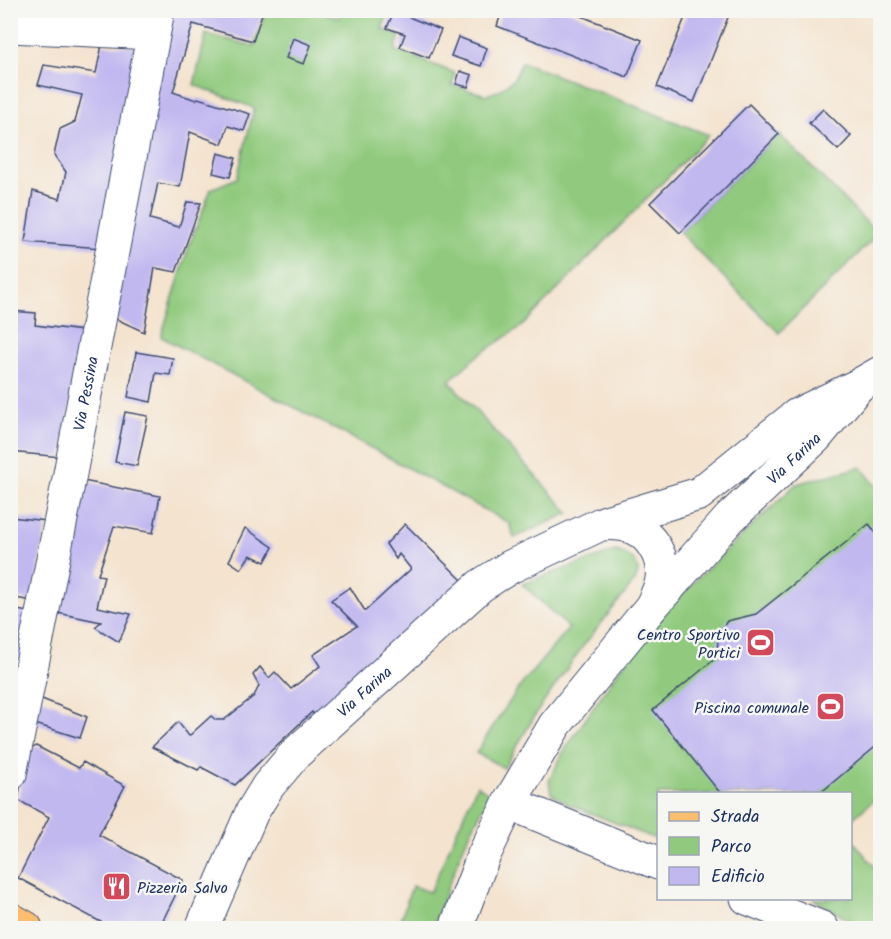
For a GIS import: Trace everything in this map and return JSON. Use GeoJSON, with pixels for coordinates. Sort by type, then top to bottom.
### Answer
{"type":"FeatureCollection","features":[{"type":"Feature","properties":{"kind":"main road"},"geometry":{"type":"LineString","coordinates":[[10,919],[26,928]]}},
{"type":"Feature","properties":{"kind":"street"},"geometry":{"type":"LineString","coordinates":[[10,26],[156,22]]}},
{"type":"Feature","properties":{"kind":"street","name":"Via Pessina"},"geometry":{"type":"LineString","coordinates":[[10,774],[156,22]]}},
{"type":"Feature","properties":{"kind":"street","name":"Via Farina"},"geometry":{"type":"LineString","coordinates":[[202,928],[252,812],[267,786],[296,753],[480,586],[510,567],[601,524],[699,494],[797,415],[870,379]]}},
{"type":"Feature","properties":{"kind":"street","name":"Via Farina"},"geometry":{"type":"LineString","coordinates":[[456,928],[483,857],[509,804],[555,725],[652,606],[730,518],[816,437],[870,379]]}},
{"type":"Feature","properties":{"kind":"street","name":"Via Farina"},"geometry":{"type":"LineString","coordinates":[[601,524],[617,523],[633,527],[647,537],[657,550],[662,566],[662,583],[652,606]]}},
{"type":"Feature","properties":{"kind":"street"},"geometry":{"type":"LineString","coordinates":[[509,804],[657,863]]}},
{"type":"Feature","properties":{"kind":"street"},"geometry":{"type":"LineString","coordinates":[[752,900],[822,928]]}},
{"type":"Feature","properties":{"kind":"green space"},"geometry":{"type":"Polygon","coordinates":[[[266,11],[319,11],[339,18],[342,11],[389,12],[382,29],[400,36],[395,50],[455,73],[452,85],[486,95],[498,91],[514,79],[522,62],[709,135],[522,326],[477,356],[449,381],[569,513],[514,538],[509,523],[161,337],[188,249],[211,189],[237,178],[254,108],[194,85],[206,34],[254,46],[266,11]]]}},
{"type":"Feature","properties":{"kind":"green space"},"geometry":{"type":"Polygon","coordinates":[[[779,134],[878,234],[779,333],[680,233],[779,134]]]}},
{"type":"Feature","properties":{"kind":"green space","name":"Centro Sportivo Portici"},"geometry":{"type":"Polygon","coordinates":[[[861,467],[880,491],[880,795],[852,819],[852,792],[657,792],[657,840],[568,804],[551,793],[549,781],[564,751],[614,677],[668,609],[796,484],[861,467]]]}},
{"type":"Feature","properties":{"kind":"green space"},"geometry":{"type":"Polygon","coordinates":[[[615,551],[626,555],[635,563],[638,571],[635,581],[580,650],[537,712],[504,768],[476,753],[522,684],[569,628],[522,584],[615,551]]]}},
{"type":"Feature","properties":{"kind":"green space"},"geometry":{"type":"Polygon","coordinates":[[[477,785],[490,794],[465,843],[432,928],[398,928],[412,886],[430,892],[477,785]]]}},
{"type":"Feature","properties":{"kind":"green space"},"geometry":{"type":"Polygon","coordinates":[[[852,839],[880,874],[880,928],[863,928],[815,900],[852,900],[852,839]]]}},
{"type":"Feature","properties":{"kind":"building"},"geometry":{"type":"Polygon","coordinates":[[[168,10],[254,10],[262,14],[253,41],[193,24],[173,92],[250,114],[244,131],[228,126],[222,144],[190,132],[180,187],[158,183],[150,219],[179,227],[187,202],[201,203],[176,272],[155,268],[144,332],[112,317],[168,10]]]}},
{"type":"Feature","properties":{"kind":"building"},"geometry":{"type":"Polygon","coordinates":[[[566,10],[642,40],[627,77],[497,26],[500,17],[483,11],[566,10]]]}},
{"type":"Feature","properties":{"kind":"building"},"geometry":{"type":"Polygon","coordinates":[[[688,10],[731,10],[694,102],[657,87],[688,10]]]}},
{"type":"Feature","properties":{"kind":"building"},"geometry":{"type":"Polygon","coordinates":[[[394,11],[441,30],[429,58],[400,47],[405,34],[387,28],[394,11]]]}},
{"type":"Feature","properties":{"kind":"building"},"geometry":{"type":"Polygon","coordinates":[[[458,37],[487,48],[481,66],[451,56],[458,37]]]}},
{"type":"Feature","properties":{"kind":"building"},"geometry":{"type":"Polygon","coordinates":[[[293,38],[311,45],[304,64],[286,58],[293,38]]]}},
{"type":"Feature","properties":{"kind":"building"},"geometry":{"type":"Polygon","coordinates":[[[102,45],[142,47],[101,248],[25,242],[33,191],[60,199],[66,172],[54,155],[60,129],[75,122],[82,95],[38,85],[44,65],[96,73],[102,45]]]}},
{"type":"Feature","properties":{"kind":"building"},"geometry":{"type":"Polygon","coordinates":[[[460,71],[472,75],[468,87],[456,84],[460,71]]]}},
{"type":"Feature","properties":{"kind":"building"},"geometry":{"type":"Polygon","coordinates":[[[749,104],[779,134],[680,233],[650,203],[749,104]]]}},
{"type":"Feature","properties":{"kind":"building"},"geometry":{"type":"Polygon","coordinates":[[[823,109],[851,136],[838,150],[809,123],[823,109]]]}},
{"type":"Feature","properties":{"kind":"building"},"geometry":{"type":"Polygon","coordinates":[[[218,153],[236,158],[230,177],[213,173],[218,153]]]}},
{"type":"Feature","properties":{"kind":"building"},"geometry":{"type":"Polygon","coordinates":[[[10,311],[36,313],[35,325],[83,331],[61,457],[10,452],[10,311]]]}},
{"type":"Feature","properties":{"kind":"building"},"geometry":{"type":"Polygon","coordinates":[[[136,352],[173,358],[170,375],[156,373],[151,402],[128,397],[136,352]]]}},
{"type":"Feature","properties":{"kind":"building"},"geometry":{"type":"Polygon","coordinates":[[[125,412],[148,416],[137,466],[115,462],[125,412]]]}},
{"type":"Feature","properties":{"kind":"building"},"geometry":{"type":"Polygon","coordinates":[[[78,480],[160,496],[153,533],[114,526],[98,575],[104,576],[97,607],[131,614],[119,642],[95,627],[101,622],[53,612],[78,480]]]}},
{"type":"Feature","properties":{"kind":"building"},"geometry":{"type":"Polygon","coordinates":[[[10,517],[47,521],[32,601],[10,597],[10,517]]]}},
{"type":"Feature","properties":{"kind":"building"},"geometry":{"type":"Polygon","coordinates":[[[405,524],[462,580],[317,719],[312,712],[235,785],[201,767],[198,770],[152,747],[178,722],[189,736],[211,716],[216,720],[224,720],[254,696],[259,686],[253,675],[260,667],[269,678],[275,672],[291,689],[320,666],[313,655],[357,626],[331,600],[350,587],[365,611],[411,569],[399,554],[396,559],[386,544],[405,524]]]}},
{"type":"Feature","properties":{"kind":"building"},"geometry":{"type":"Polygon","coordinates":[[[869,524],[880,538],[880,743],[821,792],[719,792],[653,710],[721,654],[717,649],[719,634],[727,621],[756,614],[869,524]]]}},
{"type":"Feature","properties":{"kind":"building"},"geometry":{"type":"Polygon","coordinates":[[[245,528],[273,547],[265,562],[250,555],[241,569],[229,561],[245,528]]]}},
{"type":"Feature","properties":{"kind":"building"},"geometry":{"type":"Polygon","coordinates":[[[18,610],[32,613],[10,718],[10,623],[15,624],[18,610]]]}},
{"type":"Feature","properties":{"kind":"building"},"geometry":{"type":"Polygon","coordinates":[[[37,697],[87,717],[80,738],[32,723],[37,697]]]}},
{"type":"Feature","properties":{"kind":"building"},"geometry":{"type":"Polygon","coordinates":[[[36,746],[79,768],[83,762],[125,786],[99,835],[183,880],[159,928],[112,928],[18,878],[49,817],[18,800],[25,759],[30,750],[36,746]]]}},
{"type":"Feature","properties":{"kind":"place","name":"Centro Sportivo Portici"},"geometry":{"type":"Point","coordinates":[761,643]}},
{"type":"Feature","properties":{"kind":"place","name":"Piscina comunale"},"geometry":{"type":"Point","coordinates":[830,707]}},
{"type":"Feature","properties":{"kind":"place","name":"Pizzeria Salvo"},"geometry":{"type":"Point","coordinates":[116,887]}}]}
